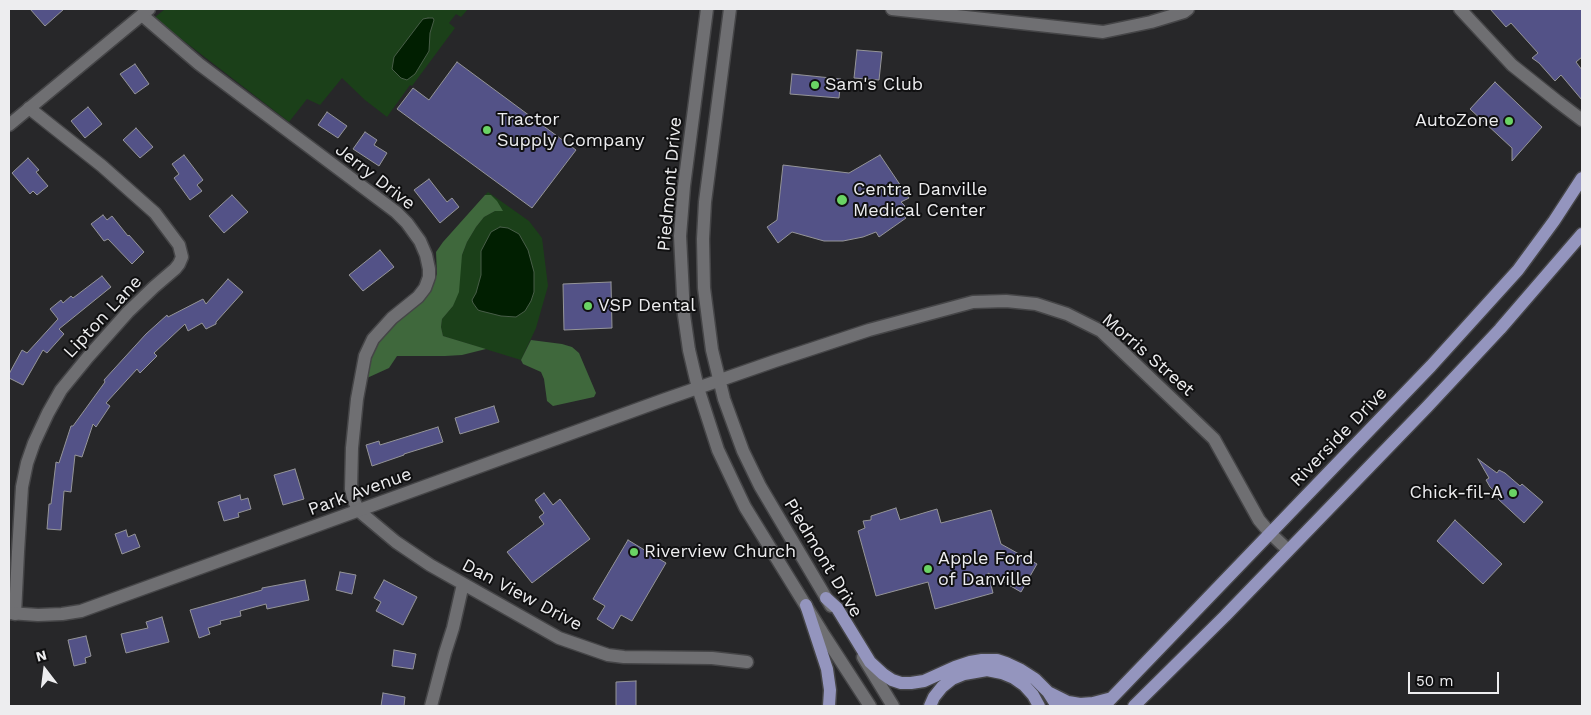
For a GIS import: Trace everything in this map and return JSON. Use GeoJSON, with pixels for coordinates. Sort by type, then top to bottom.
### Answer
{"type":"FeatureCollection","features":[{"type":"Feature","properties":{"kind":"main road","name":"Riverside Drive"},"geometry":{"type":"LineString","coordinates":[[1108,702],[1432,366],[1518,270],[1554,221],[1582,178]]}},
{"type":"Feature","properties":{"kind":"main road"},"geometry":{"type":"LineString","coordinates":[[1134,706],[1225,616],[1500,329],[1582,234]]}},
{"type":"Feature","properties":{"kind":"main road"},"geometry":{"type":"LineString","coordinates":[[826,598],[837,608],[870,662],[892,680],[902,683],[924,681],[970,662],[996,660],[1006,662],[1035,679],[1048,692],[1057,706]]}},
{"type":"Feature","properties":{"kind":"main road"},"geometry":{"type":"LineString","coordinates":[[806,605],[827,669],[830,690],[829,706]]}},
{"type":"Feature","properties":{"kind":"main road"},"geometry":{"type":"LineString","coordinates":[[930,706],[942,687],[952,679],[964,674],[987,670],[1014,678],[1033,694],[1039,706]]}},
{"type":"Feature","properties":{"kind":"main road"},"geometry":{"type":"LineString","coordinates":[[1048,692],[1068,702],[1080,704],[1108,702]]}},
{"type":"Feature","properties":{"kind":"street","name":"Piedmont Drive"},"geometry":{"type":"LineString","coordinates":[[707,9],[684,186],[680,236],[684,315],[689,350],[698,388],[718,450],[745,507],[870,706]]}},
{"type":"Feature","properties":{"kind":"street","name":"Piedmont Drive"},"geometry":{"type":"LineString","coordinates":[[730,9],[709,165],[703,239],[704,288],[707,316],[719,381],[743,450],[760,486],[893,706]]}},
{"type":"Feature","properties":{"kind":"street"},"geometry":{"type":"LineString","coordinates":[[892,9],[1103,32],[1151,22],[1184,12],[1188,9]]}},
{"type":"Feature","properties":{"kind":"street"},"geometry":{"type":"LineString","coordinates":[[1460,9],[1512,65],[1556,102],[1582,120]]}},
{"type":"Feature","properties":{"kind":"street"},"geometry":{"type":"LineString","coordinates":[[9,125],[146,12]]}},
{"type":"Feature","properties":{"kind":"street","name":"Jerry Drive"},"geometry":{"type":"LineString","coordinates":[[146,12],[199,64],[396,212],[420,241],[426,255],[429,277],[424,288],[418,297],[392,318],[373,339],[364,356],[352,448],[351,489],[359,511]]}},
{"type":"Feature","properties":{"kind":"street","name":"Lipton Lane"},"geometry":{"type":"LineString","coordinates":[[12,613],[22,487],[34,442],[61,390],[128,312],[180,264],[182,257],[182,250],[179,245],[155,213],[102,166],[29,108]]}},
{"type":"Feature","properties":{"kind":"street","name":"Morris Street"},"geometry":{"type":"LineString","coordinates":[[719,381],[869,330],[973,302],[1006,300],[1036,304],[1067,314],[1101,331],[1206,430],[1220,449],[1254,512],[1270,533],[1288,550]]}},
{"type":"Feature","properties":{"kind":"street","name":"Park Avenue"},"geometry":{"type":"LineString","coordinates":[[12,613],[62,614],[81,611],[525,449],[719,381]]}},
{"type":"Feature","properties":{"kind":"street","name":"Dan View Drive"},"geometry":{"type":"LineString","coordinates":[[359,511],[396,542],[463,584],[559,638],[608,655],[624,657],[712,658],[747,662]]}},
{"type":"Feature","properties":{"kind":"street"},"geometry":{"type":"LineString","coordinates":[[431,706],[463,584]]}},
{"type":"Feature","properties":{"kind":"shaded area"},"geometry":{"type":"Polygon","coordinates":[[[165,9],[468,9],[461,17],[456,14],[449,23],[455,28],[387,117],[365,100],[342,78],[320,105],[307,99],[289,122],[154,18],[165,9]]]}},
{"type":"Feature","properties":{"kind":"shaded area"},"geometry":{"type":"Polygon","coordinates":[[[433,18],[434,20],[430,33],[429,51],[415,74],[407,80],[401,78],[392,69],[394,57],[423,19],[433,18]]]}},
{"type":"Feature","properties":{"kind":"shaded area"},"geometry":{"type":"Polygon","coordinates":[[[488,192],[529,221],[542,238],[548,286],[536,328],[521,360],[443,336],[441,327],[442,319],[453,306],[462,255],[467,242],[484,217],[495,211],[502,211],[491,195],[485,195],[488,192]]]}},
{"type":"Feature","properties":{"kind":"shaded area"},"geometry":{"type":"Polygon","coordinates":[[[485,195],[491,195],[503,211],[495,211],[484,217],[467,242],[462,255],[459,292],[453,306],[442,319],[441,327],[443,336],[486,349],[462,355],[397,356],[389,368],[367,378],[370,356],[377,343],[424,298],[437,274],[436,252],[485,195]]]}},
{"type":"Feature","properties":{"kind":"shaded area"},"geometry":{"type":"Polygon","coordinates":[[[500,227],[508,228],[519,234],[528,250],[534,272],[534,292],[531,301],[525,311],[516,317],[501,316],[478,310],[472,300],[481,275],[481,251],[491,232],[500,227]]]}},
{"type":"Feature","properties":{"kind":"shaded area"},"geometry":{"type":"Polygon","coordinates":[[[531,340],[562,344],[572,347],[579,353],[596,393],[594,397],[553,406],[547,401],[544,379],[541,372],[523,364],[521,360],[531,340]]]}},
{"type":"Feature","properties":{"kind":"building"},"geometry":{"type":"Polygon","coordinates":[[[30,9],[64,9],[45,26],[30,9]]]}},
{"type":"Feature","properties":{"kind":"building"},"geometry":{"type":"Polygon","coordinates":[[[1490,9],[1582,9],[1582,57],[1576,62],[1582,70],[1582,100],[1561,75],[1555,81],[1532,58],[1538,53],[1511,23],[1506,27],[1490,9]]]}},
{"type":"Feature","properties":{"kind":"building"},"geometry":{"type":"Polygon","coordinates":[[[857,50],[882,52],[879,80],[854,78],[857,50]]]}},
{"type":"Feature","properties":{"kind":"building","name":"Tractor Supply Company"},"geometry":{"type":"Polygon","coordinates":[[[457,62],[576,150],[532,208],[397,109],[413,88],[429,100],[457,62]]]}},
{"type":"Feature","properties":{"kind":"building"},"geometry":{"type":"Polygon","coordinates":[[[135,64],[149,84],[135,94],[120,74],[135,64]]]}},
{"type":"Feature","properties":{"kind":"building"},"geometry":{"type":"Polygon","coordinates":[[[792,74],[841,79],[839,98],[790,94],[792,74]]]}},
{"type":"Feature","properties":{"kind":"building"},"geometry":{"type":"Polygon","coordinates":[[[1495,82],[1542,127],[1512,161],[1512,148],[1470,109],[1495,82]]]}},
{"type":"Feature","properties":{"kind":"building"},"geometry":{"type":"Polygon","coordinates":[[[88,107],[102,124],[85,138],[71,121],[88,107]]]}},
{"type":"Feature","properties":{"kind":"building"},"geometry":{"type":"Polygon","coordinates":[[[327,112],[347,126],[338,138],[318,125],[327,112]]]}},
{"type":"Feature","properties":{"kind":"building"},"geometry":{"type":"Polygon","coordinates":[[[136,128],[153,147],[140,158],[123,140],[136,128]]]}},
{"type":"Feature","properties":{"kind":"building"},"geometry":{"type":"Polygon","coordinates":[[[365,132],[377,140],[374,145],[387,153],[379,166],[353,149],[365,132]]]}},
{"type":"Feature","properties":{"kind":"building"},"geometry":{"type":"Polygon","coordinates":[[[184,155],[203,180],[197,185],[202,191],[190,200],[174,178],[179,174],[172,164],[184,155]]]}},
{"type":"Feature","properties":{"kind":"building","name":"Centra Danville Medical Center"},"geometry":{"type":"Polygon","coordinates":[[[880,155],[909,198],[901,202],[905,206],[900,210],[906,218],[879,237],[876,232],[843,241],[824,241],[792,232],[778,243],[767,227],[777,220],[783,165],[849,173],[880,155]]]}},
{"type":"Feature","properties":{"kind":"building"},"geometry":{"type":"Polygon","coordinates":[[[28,158],[39,170],[36,172],[48,186],[37,195],[33,191],[30,194],[12,173],[28,158]]]}},
{"type":"Feature","properties":{"kind":"building"},"geometry":{"type":"Polygon","coordinates":[[[429,179],[447,202],[452,198],[459,207],[440,223],[414,190],[429,179]]]}},
{"type":"Feature","properties":{"kind":"building"},"geometry":{"type":"Polygon","coordinates":[[[232,195],[248,212],[224,233],[209,216],[232,195]]]}},
{"type":"Feature","properties":{"kind":"building"},"geometry":{"type":"Polygon","coordinates":[[[103,215],[107,220],[112,216],[144,252],[132,264],[108,239],[104,241],[91,224],[103,215]]]}},
{"type":"Feature","properties":{"kind":"building"},"geometry":{"type":"Polygon","coordinates":[[[380,250],[394,267],[363,291],[349,275],[380,250]]]}},
{"type":"Feature","properties":{"kind":"building"},"geometry":{"type":"Polygon","coordinates":[[[102,276],[111,287],[59,329],[64,334],[47,353],[43,350],[23,385],[9,378],[9,374],[22,350],[27,353],[58,319],[50,309],[61,300],[63,303],[71,296],[73,298],[102,276]]]}},
{"type":"Feature","properties":{"kind":"building"},"geometry":{"type":"Polygon","coordinates":[[[228,279],[243,292],[216,324],[206,329],[202,323],[188,331],[185,324],[154,353],[157,356],[140,373],[137,369],[106,403],[110,406],[96,427],[93,424],[82,457],[75,455],[71,492],[64,491],[61,530],[47,529],[56,462],[59,463],[71,426],[73,426],[105,382],[104,380],[146,334],[167,315],[168,317],[203,299],[206,304],[228,279]]]}},
{"type":"Feature","properties":{"kind":"building","name":"VSP Dental"},"geometry":{"type":"Polygon","coordinates":[[[611,282],[612,328],[564,330],[563,284],[611,282]]]}},
{"type":"Feature","properties":{"kind":"building"},"geometry":{"type":"Polygon","coordinates":[[[494,406],[499,422],[460,434],[455,418],[494,406]]]}},
{"type":"Feature","properties":{"kind":"building"},"geometry":{"type":"Polygon","coordinates":[[[438,427],[443,442],[372,466],[366,445],[379,441],[380,445],[438,427]]]}},
{"type":"Feature","properties":{"kind":"building"},"geometry":{"type":"Polygon","coordinates":[[[1478,459],[1497,473],[1499,470],[1520,486],[1522,484],[1543,502],[1524,523],[1498,499],[1500,497],[1490,487],[1486,480],[1489,478],[1478,459]]]}},
{"type":"Feature","properties":{"kind":"building"},"geometry":{"type":"Polygon","coordinates":[[[295,469],[304,499],[283,505],[274,475],[295,469]]]}},
{"type":"Feature","properties":{"kind":"building"},"geometry":{"type":"Polygon","coordinates":[[[544,493],[553,505],[560,499],[590,539],[532,583],[507,552],[544,524],[539,517],[544,513],[535,500],[544,493]]]}},
{"type":"Feature","properties":{"kind":"building"},"geometry":{"type":"Polygon","coordinates":[[[240,495],[241,500],[248,498],[251,509],[238,513],[239,517],[224,521],[218,502],[240,495]]]}},
{"type":"Feature","properties":{"kind":"building","name":"Apple Ford of Danville"},"geometry":{"type":"Polygon","coordinates":[[[896,508],[900,520],[937,509],[941,523],[991,510],[1001,544],[1037,564],[1021,592],[988,573],[993,593],[935,609],[928,582],[876,596],[858,531],[865,528],[863,521],[871,520],[871,516],[896,508]]]}},
{"type":"Feature","properties":{"kind":"building"},"geometry":{"type":"Polygon","coordinates":[[[1455,520],[1502,564],[1483,584],[1437,541],[1455,520]]]}},
{"type":"Feature","properties":{"kind":"building"},"geometry":{"type":"Polygon","coordinates":[[[126,530],[128,537],[135,534],[140,547],[122,554],[115,534],[126,530]]]}},
{"type":"Feature","properties":{"kind":"building"},"geometry":{"type":"Polygon","coordinates":[[[628,540],[666,563],[632,621],[621,615],[613,629],[597,619],[605,606],[593,599],[628,540]]]}},
{"type":"Feature","properties":{"kind":"building"},"geometry":{"type":"Polygon","coordinates":[[[340,572],[356,575],[352,594],[336,590],[340,572]]]}},
{"type":"Feature","properties":{"kind":"building"},"geometry":{"type":"Polygon","coordinates":[[[305,580],[309,600],[267,609],[266,604],[240,611],[241,616],[220,621],[221,624],[208,628],[210,634],[199,638],[190,610],[262,590],[262,588],[305,580]]]}},
{"type":"Feature","properties":{"kind":"building"},"geometry":{"type":"Polygon","coordinates":[[[384,580],[417,597],[403,625],[376,611],[381,602],[374,598],[384,580]]]}},
{"type":"Feature","properties":{"kind":"building"},"geometry":{"type":"Polygon","coordinates":[[[162,617],[169,642],[126,653],[121,634],[148,628],[146,622],[162,617]]]}},
{"type":"Feature","properties":{"kind":"building"},"geometry":{"type":"Polygon","coordinates":[[[86,636],[91,656],[85,658],[86,663],[74,666],[68,640],[86,636]]]}},
{"type":"Feature","properties":{"kind":"building"},"geometry":{"type":"Polygon","coordinates":[[[394,650],[416,654],[413,669],[392,666],[394,650]]]}},
{"type":"Feature","properties":{"kind":"building"},"geometry":{"type":"Polygon","coordinates":[[[636,681],[636,706],[616,706],[616,682],[636,681]]]}},
{"type":"Feature","properties":{"kind":"building"},"geometry":{"type":"Polygon","coordinates":[[[383,693],[405,697],[404,706],[381,706],[383,693]]]}},
{"type":"Feature","properties":{"kind":"place","name":"Sam's Club"},"geometry":{"type":"Point","coordinates":[815,85]}},
{"type":"Feature","properties":{"kind":"place","name":"AutoZone"},"geometry":{"type":"Point","coordinates":[1509,121]}},
{"type":"Feature","properties":{"kind":"place","name":"Tractor Supply Company"},"geometry":{"type":"Point","coordinates":[487,130]}},
{"type":"Feature","properties":{"kind":"place","name":"Centra Danville Medical Center"},"geometry":{"type":"Point","coordinates":[842,200]}},
{"type":"Feature","properties":{"kind":"place","name":"VSP Dental"},"geometry":{"type":"Point","coordinates":[588,306]}},
{"type":"Feature","properties":{"kind":"place","name":"Chick-fil-A"},"geometry":{"type":"Point","coordinates":[1513,493]}},
{"type":"Feature","properties":{"kind":"place","name":"Riverview Church"},"geometry":{"type":"Point","coordinates":[634,552]}},
{"type":"Feature","properties":{"kind":"place","name":"Apple Ford of Danville"},"geometry":{"type":"Point","coordinates":[928,569]}}]}
